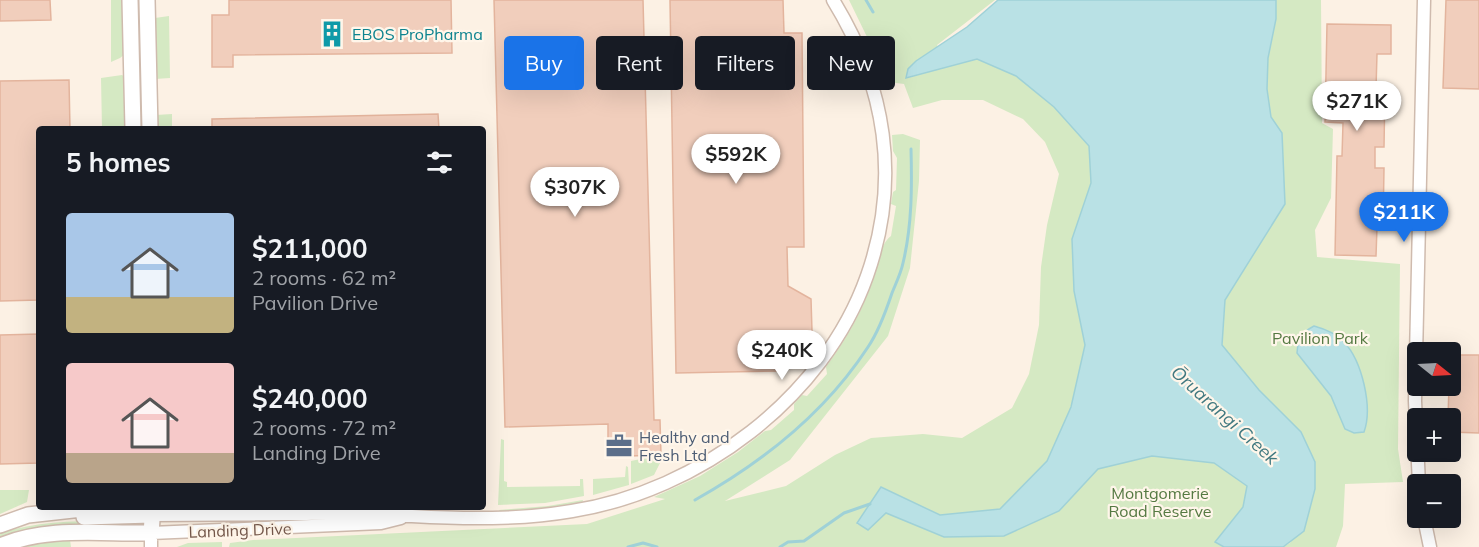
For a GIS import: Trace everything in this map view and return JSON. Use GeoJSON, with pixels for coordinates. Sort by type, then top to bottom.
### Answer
{"type":"FeatureCollection","features":[{"type":"Feature","properties":{"kind":"street"},"geometry":{"type":"LineString","coordinates":[[130,0],[133,126]]}},
{"type":"Feature","properties":{"kind":"street"},"geometry":{"type":"LineString","coordinates":[[147,0],[150,126]]}},
{"type":"Feature","properties":{"kind":"street","name":"Landing Drive"},"geometry":{"type":"LineString","coordinates":[[0,525],[28,515],[62,511],[76,518],[150,510],[522,517],[615,502],[667,484],[713,458],[758,426],[812,372],[844,328],[857,304],[876,250],[882,221],[886,179],[881,118],[863,55],[849,25],[833,0]]}},
{"type":"Feature","properties":{"kind":"street"},"geometry":{"type":"LineString","coordinates":[[1419,474],[1415,401],[1424,0]]}},
{"type":"Feature","properties":{"kind":"street"},"geometry":{"type":"LineString","coordinates":[[62,511],[72,510]]}},
{"type":"Feature","properties":{"kind":"street"},"geometry":{"type":"LineString","coordinates":[[150,510],[151,540]]}},
{"type":"Feature","properties":{"kind":"street","name":"Landing Drive"},"geometry":{"type":"LineString","coordinates":[[0,546],[18,539],[50,533],[151,540],[370,524],[408,516]]}},
{"type":"Feature","properties":{"kind":"street"},"geometry":{"type":"LineString","coordinates":[[1426,528],[1430,547]]}},
{"type":"Feature","properties":{"kind":"green space"},"geometry":{"type":"Polygon","coordinates":[[[111,0],[124,0],[125,54],[111,62],[111,0]]]}},
{"type":"Feature","properties":{"kind":"green space"},"geometry":{"type":"Polygon","coordinates":[[[137,0],[141,0],[144,126],[139,126],[137,0]]]}},
{"type":"Feature","properties":{"kind":"green space","name":"Montgomerie Road Reserve"},"geometry":{"type":"Polygon","coordinates":[[[849,0],[995,0],[937,45],[940,50],[977,59],[1016,76],[1054,107],[1089,146],[1091,183],[1072,239],[1074,291],[1085,345],[1071,407],[1047,461],[1000,510],[940,515],[881,487],[857,524],[868,529],[886,513],[944,537],[1059,511],[1098,469],[1152,456],[1214,463],[1247,486],[1243,507],[1215,542],[1224,547],[229,547],[230,543],[253,540],[587,524],[665,499],[654,497],[700,476],[738,452],[765,431],[771,430],[794,410],[794,404],[802,395],[807,396],[827,374],[826,367],[860,312],[875,274],[882,248],[891,236],[896,206],[891,204],[893,192],[896,190],[897,158],[893,151],[892,135],[903,134],[920,140],[919,181],[910,268],[888,336],[790,460],[725,501],[786,486],[835,455],[871,438],[923,434],[962,438],[1012,408],[1029,374],[1039,325],[1041,267],[1047,225],[1059,174],[1045,142],[1023,119],[983,100],[942,100],[913,108],[904,84],[895,83],[895,36],[867,36],[849,0]]]}},
{"type":"Feature","properties":{"kind":"green space","name":"Pavilion Park"},"geometry":{"type":"Polygon","coordinates":[[[1276,0],[1321,0],[1322,123],[1333,129],[1331,198],[1315,230],[1317,257],[1400,264],[1398,449],[1403,482],[1345,484],[1343,526],[1336,547],[1283,547],[1290,543],[1310,508],[1315,489],[1301,432],[1259,390],[1222,345],[1225,300],[1285,204],[1282,134],[1271,117],[1267,89],[1268,58],[1276,19],[1276,0]]]}},
{"type":"Feature","properties":{"kind":"green space"},"geometry":{"type":"Polygon","coordinates":[[[169,16],[170,78],[155,79],[155,18],[169,16]]]}},
{"type":"Feature","properties":{"kind":"green space"},"geometry":{"type":"Polygon","coordinates":[[[122,75],[125,77],[127,126],[102,126],[101,78],[122,75]]]}},
{"type":"Feature","properties":{"kind":"green space"},"geometry":{"type":"Polygon","coordinates":[[[172,114],[172,126],[157,126],[156,115],[172,114]]]}},
{"type":"Feature","properties":{"kind":"green space"},"geometry":{"type":"Polygon","coordinates":[[[501,439],[504,440],[504,481],[507,482],[507,487],[580,486],[580,479],[583,479],[584,496],[545,503],[498,505],[501,439]]]}},
{"type":"Feature","properties":{"kind":"green space"},"geometry":{"type":"Polygon","coordinates":[[[660,455],[661,461],[654,475],[631,484],[631,461],[660,455]]]}},
{"type":"Feature","properties":{"kind":"green space"},"geometry":{"type":"Polygon","coordinates":[[[626,466],[628,467],[629,485],[593,495],[593,479],[625,477],[626,466]]]}},
{"type":"Feature","properties":{"kind":"green space"},"geometry":{"type":"Polygon","coordinates":[[[0,490],[29,490],[27,502],[0,514],[0,490]]]}},
{"type":"Feature","properties":{"kind":"green space"},"geometry":{"type":"Polygon","coordinates":[[[583,500],[582,504],[549,509],[500,513],[499,510],[548,506],[583,500]]]}},
{"type":"Feature","properties":{"kind":"green space"},"geometry":{"type":"Polygon","coordinates":[[[125,521],[127,525],[91,526],[0,540],[0,533],[31,526],[62,522],[125,521]]]}},
{"type":"Feature","properties":{"kind":"green space"},"geometry":{"type":"Polygon","coordinates":[[[70,540],[71,547],[25,547],[39,543],[70,540]]]}},
{"type":"Feature","properties":{"kind":"green space"},"geometry":{"type":"Polygon","coordinates":[[[222,542],[222,547],[177,547],[188,543],[222,542]]]}},
{"type":"Feature","properties":{"kind":"water","name":"Ōruarangi Creek"},"geometry":{"type":"Polygon","coordinates":[[[998,0],[1276,0],[1276,19],[1268,58],[1267,89],[1271,117],[1282,133],[1285,204],[1225,300],[1222,345],[1259,390],[1301,432],[1315,462],[1315,489],[1304,531],[1283,547],[1224,547],[1215,542],[1243,507],[1247,486],[1214,463],[1152,456],[1098,469],[1059,511],[1004,536],[944,537],[886,513],[868,530],[857,523],[881,487],[940,515],[1000,509],[1047,461],[1071,407],[1085,345],[1074,291],[1072,239],[1091,183],[1089,146],[1054,107],[1016,76],[977,59],[906,78],[908,69],[916,61],[967,27],[998,0]]]}},
{"type":"Feature","properties":{"kind":"water"},"geometry":{"type":"Polygon","coordinates":[[[1314,326],[1341,339],[1356,361],[1361,372],[1366,398],[1364,432],[1354,433],[1345,429],[1331,396],[1297,353],[1301,336],[1314,326]]]}},
{"type":"Feature","properties":{"kind":"building"},"geometry":{"type":"Polygon","coordinates":[[[0,0],[50,0],[51,20],[0,21],[0,0]]]}},
{"type":"Feature","properties":{"kind":"building","name":"EBOS ProPharma"},"geometry":{"type":"Polygon","coordinates":[[[229,0],[451,0],[452,53],[233,55],[233,67],[212,67],[212,15],[229,15],[229,0]]]}},
{"type":"Feature","properties":{"kind":"building"},"geometry":{"type":"Polygon","coordinates":[[[494,0],[643,0],[644,36],[596,36],[596,90],[645,90],[654,420],[660,420],[661,455],[629,456],[628,451],[608,451],[608,424],[505,427],[494,0]]]}},
{"type":"Feature","properties":{"kind":"building"},"geometry":{"type":"Polygon","coordinates":[[[670,0],[783,0],[784,33],[802,33],[804,247],[787,247],[788,286],[811,299],[812,331],[789,360],[777,360],[777,371],[676,373],[671,90],[683,90],[683,36],[671,36],[670,0]]]}},
{"type":"Feature","properties":{"kind":"building"},"geometry":{"type":"Polygon","coordinates":[[[1446,0],[1479,0],[1479,89],[1443,88],[1446,0]]]}},
{"type":"Feature","properties":{"kind":"building"},"geometry":{"type":"Polygon","coordinates":[[[1327,24],[1391,25],[1391,54],[1377,54],[1376,88],[1385,88],[1384,147],[1375,147],[1375,168],[1384,168],[1383,227],[1377,227],[1376,256],[1335,255],[1337,156],[1342,156],[1343,123],[1325,122],[1327,24]]]}},
{"type":"Feature","properties":{"kind":"building"},"geometry":{"type":"Polygon","coordinates":[[[69,80],[70,126],[36,126],[36,300],[0,301],[0,81],[69,80]]]}},
{"type":"Feature","properties":{"kind":"building"},"geometry":{"type":"Polygon","coordinates":[[[438,114],[439,126],[212,126],[212,119],[438,114]]]}},
{"type":"Feature","properties":{"kind":"building"},"geometry":{"type":"Polygon","coordinates":[[[36,334],[36,463],[0,464],[0,335],[36,334]]]}},
{"type":"Feature","properties":{"kind":"building"},"geometry":{"type":"Polygon","coordinates":[[[1461,355],[1479,355],[1479,433],[1461,432],[1461,408],[1448,408],[1449,396],[1461,396],[1461,355]]]}},
{"type":"Feature","properties":{"kind":"waterway"},"geometry":{"type":"LineString","coordinates":[[866,0],[873,12]]}},
{"type":"Feature","properties":{"kind":"waterway"},"geometry":{"type":"LineString","coordinates":[[695,500],[745,469],[791,434],[832,393],[872,341],[900,274],[906,249],[911,206],[911,149]]}},
{"type":"Feature","properties":{"kind":"waterway"},"geometry":{"type":"LineString","coordinates":[[780,547],[788,542],[804,541],[844,513],[870,504]]}},
{"type":"Feature","properties":{"kind":"waterway"},"geometry":{"type":"LineString","coordinates":[[628,547],[643,543],[657,547]]}},
{"type":"Feature","properties":{"kind":"place","name":"EBOS ProPharma"},"geometry":{"type":"Point","coordinates":[332,34]}},
{"type":"Feature","properties":{"kind":"place","name":"Healthy and Fresh Ltd"},"geometry":{"type":"Point","coordinates":[619,446]}}]}
